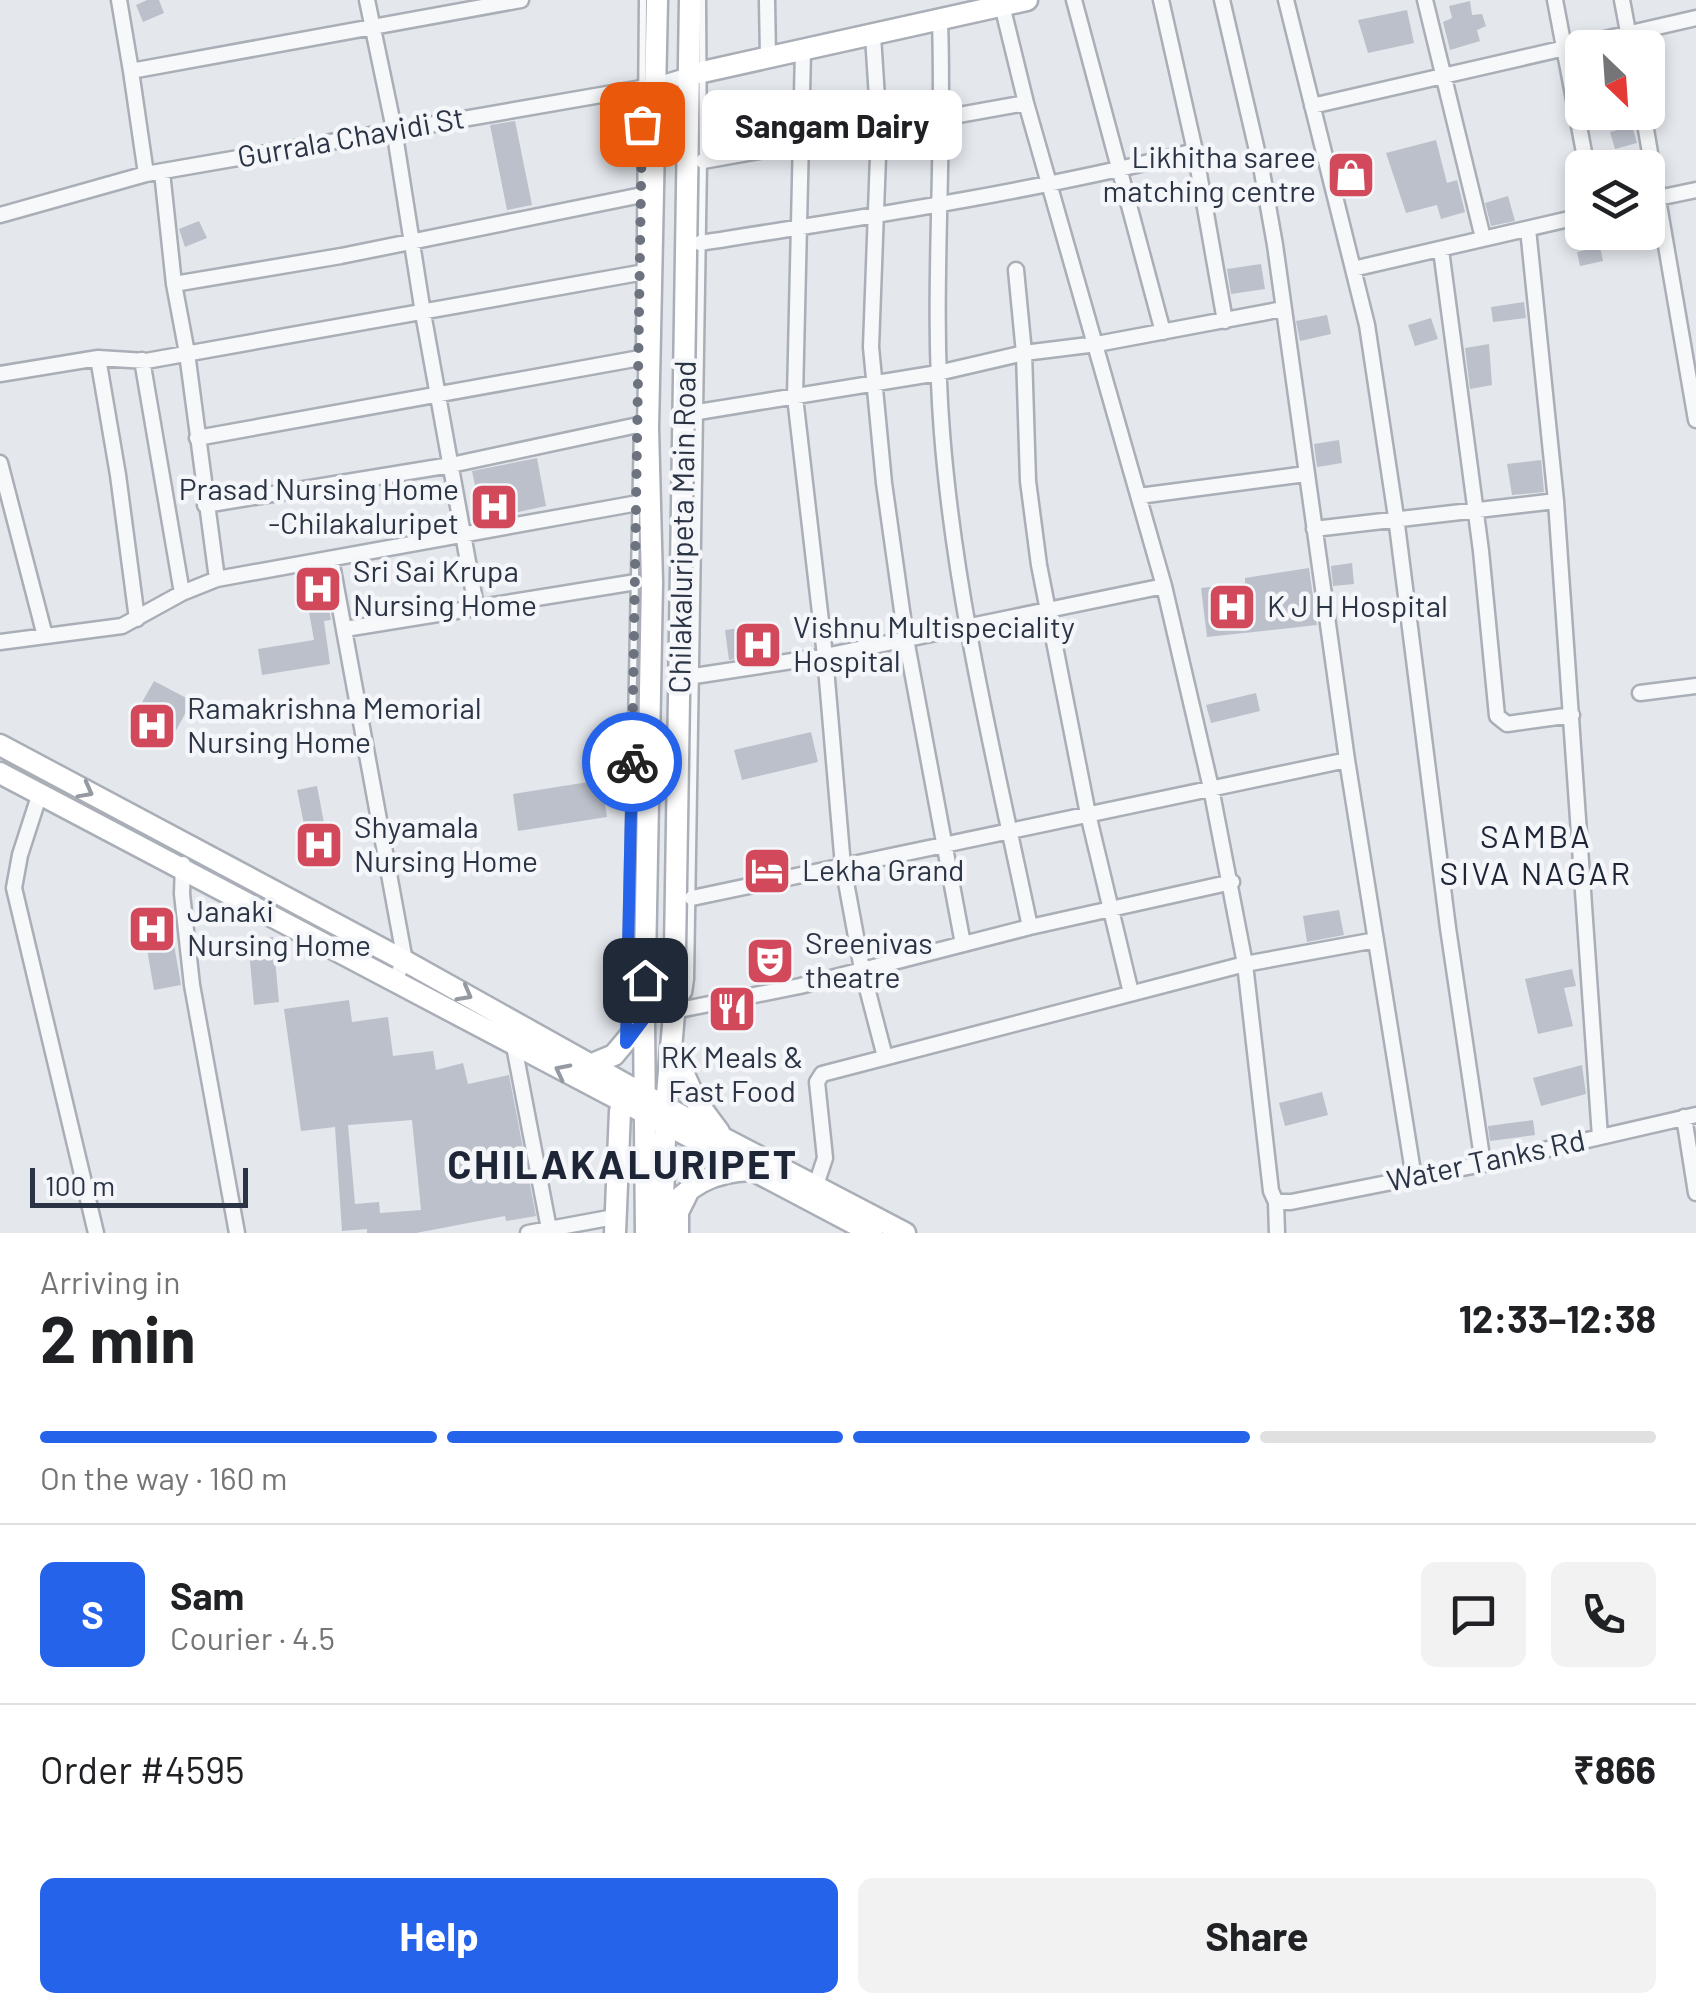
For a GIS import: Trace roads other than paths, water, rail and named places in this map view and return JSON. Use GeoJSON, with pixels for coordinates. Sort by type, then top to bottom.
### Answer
{"type":"FeatureCollection","features":[{"type":"Feature","properties":{"kind":"main road","name":"Chilakaluripeta Main Road"},"geometry":{"type":"LineString","coordinates":[[657,0],[648,87],[652,582],[644,1019],[657,1110],[662,1225]]}},
{"type":"Feature","properties":{"kind":"main road","name":"Chilakaluripeta Main Road"},"geometry":{"type":"LineString","coordinates":[[646,1233],[647,1186],[657,1110],[672,1047],[688,678],[696,74],[690,0]]}},
{"type":"Feature","properties":{"kind":"main road"},"geometry":{"type":"LineString","coordinates":[[696,74],[1027,0]]}},
{"type":"Feature","properties":{"kind":"main road"},"geometry":{"type":"LineString","coordinates":[[0,745],[406,961],[590,1065],[753,1170],[905,1233]]}},
{"type":"Feature","properties":{"kind":"main road"},"geometry":{"type":"LineString","coordinates":[[0,773],[394,980],[615,1103],[657,1110],[724,1138],[872,1233]]}},
{"type":"Feature","properties":{"kind":"main road"},"geometry":{"type":"LineString","coordinates":[[590,1065],[614,1055],[644,1019]]}},
{"type":"Feature","properties":{"kind":"main road"},"geometry":{"type":"LineString","coordinates":[[672,1047],[696,1101],[724,1138]]}},
{"type":"Feature","properties":{"kind":"main road"},"geometry":{"type":"LineString","coordinates":[[615,1103],[633,1136],[647,1186]]}},
{"type":"Feature","properties":{"kind":"main road"},"geometry":{"type":"LineString","coordinates":[[615,1103],[615,1225]]}},
{"type":"Feature","properties":{"kind":"main road"},"geometry":{"type":"LineString","coordinates":[[662,1225],[690,1188],[708,1176],[753,1170]]}},
{"type":"Feature","properties":{"kind":"main road"},"geometry":{"type":"LineString","coordinates":[[678,1233],[678,1212],[690,1188]]}},
{"type":"Feature","properties":{"kind":"street"},"geometry":{"type":"LineString","coordinates":[[119,0],[146,174]]}},
{"type":"Feature","properties":{"kind":"street"},"geometry":{"type":"LineString","coordinates":[[366,0],[394,129],[476,606]]}},
{"type":"Feature","properties":{"kind":"street"},"geometry":{"type":"LineString","coordinates":[[130,72],[521,0]]}},
{"type":"Feature","properties":{"kind":"street"},"geometry":{"type":"LineString","coordinates":[[767,0],[768,58]]}},
{"type":"Feature","properties":{"kind":"street"},"geometry":{"type":"LineString","coordinates":[[1074,0],[1163,332]]}},
{"type":"Feature","properties":{"kind":"street"},"geometry":{"type":"LineString","coordinates":[[1160,0],[1195,152],[1225,320]]}},
{"type":"Feature","properties":{"kind":"street"},"geometry":{"type":"LineString","coordinates":[[1222,0],[1262,172],[1347,760],[1414,1178]]}},
{"type":"Feature","properties":{"kind":"street"},"geometry":{"type":"LineString","coordinates":[[1286,0],[1367,325],[1483,1164]]}},
{"type":"Feature","properties":{"kind":"street"},"geometry":{"type":"LineString","coordinates":[[1425,0],[1483,238]]}},
{"type":"Feature","properties":{"kind":"street"},"geometry":{"type":"LineString","coordinates":[[1312,106],[1565,47],[1555,0]]}},
{"type":"Feature","properties":{"kind":"street"},"geometry":{"type":"LineString","coordinates":[[1622,0],[1627,30]]}},
{"type":"Feature","properties":{"kind":"street"},"geometry":{"type":"LineString","coordinates":[[1002,3],[1026,103],[1164,586],[1211,788],[1246,964],[1278,1233]]}},
{"type":"Feature","properties":{"kind":"street"},"geometry":{"type":"LineString","coordinates":[[1659,30],[1696,18]]}},
{"type":"Feature","properties":{"kind":"street"},"geometry":{"type":"LineString","coordinates":[[940,22],[944,118],[938,204],[938,372],[949,505],[968,626],[1030,927]]}},
{"type":"Feature","properties":{"kind":"street"},"geometry":{"type":"LineString","coordinates":[[873,36],[879,129],[870,347],[906,639],[962,944]]}},
{"type":"Feature","properties":{"kind":"street"},"geometry":{"type":"LineString","coordinates":[[802,50],[795,397],[825,656],[843,866],[862,969],[885,1057]]}},
{"type":"Feature","properties":{"kind":"street","name":"Gurrala Chavidi St"},"geometry":{"type":"LineString","coordinates":[[0,215],[146,174],[648,87],[696,74]]}},
{"type":"Feature","properties":{"kind":"street"},"geometry":{"type":"LineString","coordinates":[[703,161],[1026,103]]}},
{"type":"Feature","properties":{"kind":"street"},"geometry":{"type":"LineString","coordinates":[[700,243],[1050,184],[1195,152]]}},
{"type":"Feature","properties":{"kind":"street"},"geometry":{"type":"LineString","coordinates":[[162,172],[174,284],[217,580]]}},
{"type":"Feature","properties":{"kind":"street"},"geometry":{"type":"LineString","coordinates":[[1665,196],[1696,190]]}},
{"type":"Feature","properties":{"kind":"street"},"geometry":{"type":"LineString","coordinates":[[174,284],[642,196]]}},
{"type":"Feature","properties":{"kind":"street"},"geometry":{"type":"LineString","coordinates":[[1353,269],[1565,220]]}},
{"type":"Feature","properties":{"kind":"street"},"geometry":{"type":"LineString","coordinates":[[1528,228],[1556,501],[1600,1137]]}},
{"type":"Feature","properties":{"kind":"street"},"geometry":{"type":"LineString","coordinates":[[1441,250],[1497,716],[1507,724],[1572,715]]}},
{"type":"Feature","properties":{"kind":"street"},"geometry":{"type":"LineString","coordinates":[[1663,250],[1696,420]]}},
{"type":"Feature","properties":{"kind":"street"},"geometry":{"type":"LineString","coordinates":[[1016,270],[1024,353],[1028,481],[1047,610],[1088,814],[1131,992]]}},
{"type":"Feature","properties":{"kind":"street"},"geometry":{"type":"LineString","coordinates":[[0,374],[98,358],[142,360],[187,354],[639,273]]}},
{"type":"Feature","properties":{"kind":"street"},"geometry":{"type":"LineString","coordinates":[[698,412],[1283,309]]}},
{"type":"Feature","properties":{"kind":"street"},"geometry":{"type":"LineString","coordinates":[[98,358],[137,619]]}},
{"type":"Feature","properties":{"kind":"street"},"geometry":{"type":"LineString","coordinates":[[197,438],[640,358]]}},
{"type":"Feature","properties":{"kind":"street"},"geometry":{"type":"LineString","coordinates":[[142,360],[182,594]]}},
{"type":"Feature","properties":{"kind":"street"},"geometry":{"type":"LineString","coordinates":[[205,505],[451,465],[638,425]]}},
{"type":"Feature","properties":{"kind":"street"},"geometry":{"type":"LineString","coordinates":[[0,463],[45,636]]}},
{"type":"Feature","properties":{"kind":"street"},"geometry":{"type":"LineString","coordinates":[[1139,496],[1306,474]]}},
{"type":"Feature","properties":{"kind":"street"},"geometry":{"type":"LineString","coordinates":[[1314,529],[1556,501]]}},
{"type":"Feature","properties":{"kind":"street"},"geometry":{"type":"LineString","coordinates":[[0,642],[122,626],[217,580],[638,503]]}},
{"type":"Feature","properties":{"kind":"street"},"geometry":{"type":"LineString","coordinates":[[331,559],[406,961],[394,980]]}},
{"type":"Feature","properties":{"kind":"street"},"geometry":{"type":"LineString","coordinates":[[344,629],[636,582]]}},
{"type":"Feature","properties":{"kind":"street"},"geometry":{"type":"LineString","coordinates":[[688,678],[825,656],[1164,586]]}},
{"type":"Feature","properties":{"kind":"street"},"geometry":{"type":"LineString","coordinates":[[1640,694],[1696,686]]}},
{"type":"Feature","properties":{"kind":"street"},"geometry":{"type":"LineString","coordinates":[[692,898],[1347,760]]}},
{"type":"Feature","properties":{"kind":"street"},"geometry":{"type":"LineString","coordinates":[[40,793],[14,888],[96,1233]]}},
{"type":"Feature","properties":{"kind":"street"},"geometry":{"type":"LineString","coordinates":[[188,844],[182,868],[192,985],[237,1233]]}},
{"type":"Feature","properties":{"kind":"street"},"geometry":{"type":"LineString","coordinates":[[674,1012],[800,986],[1030,927],[1232,882]]}},
{"type":"Feature","properties":{"kind":"street"},"geometry":{"type":"LineString","coordinates":[[813,1193],[826,1158],[818,1078],[822,1074],[1246,964],[1376,940]]}},
{"type":"Feature","properties":{"kind":"street"},"geometry":{"type":"LineString","coordinates":[[514,1046],[549,1229]]}},
{"type":"Feature","properties":{"kind":"street"},"geometry":{"type":"LineString","coordinates":[[1690,1116],[1696,1193]]}},
{"type":"Feature","properties":{"kind":"street","name":"Water Tanks Rd"},"geometry":{"type":"LineString","coordinates":[[1276,1202],[1483,1164],[1690,1116]]}},
{"type":"Feature","properties":{"kind":"street"},"geometry":{"type":"LineString","coordinates":[[528,1233],[615,1225]]}},
{"type":"Feature","properties":{"kind":"lane"},"geometry":{"type":"LineString","coordinates":[[626,1043],[639,273],[648,87],[643,0]]}},
{"type":"Feature","properties":{"kind":"lane"},"geometry":{"type":"LineString","coordinates":[[674,1012],[688,993],[690,979],[688,678],[698,412],[703,161],[696,74],[702,0]]}},
{"type":"Feature","properties":{"kind":"place","name":"Sangam Dairy"},"geometry":{"type":"Point","coordinates":[642,124]}},
{"type":"Feature","properties":{"kind":"place","name":"Likhitha saree matching centre"},"geometry":{"type":"Point","coordinates":[1351,175]}},
{"type":"Feature","properties":{"kind":"place","name":"Prasad Nursing Home -Chilakaluripet"},"geometry":{"type":"Point","coordinates":[494,507]}},
{"type":"Feature","properties":{"kind":"place","name":"Sri Sai Krupa Nursing Home"},"geometry":{"type":"Point","coordinates":[318,589]}},
{"type":"Feature","properties":{"kind":"place","name":"K J H Hospital"},"geometry":{"type":"Point","coordinates":[1232,607]}},
{"type":"Feature","properties":{"kind":"place","name":"Vishnu Multispeciality Hospital"},"geometry":{"type":"Point","coordinates":[758,645]}},
{"type":"Feature","properties":{"kind":"place","name":"Ramakrishna Memorial Nursing Home"},"geometry":{"type":"Point","coordinates":[152,726]}},
{"type":"Feature","properties":{"kind":"place","name":"Shyamala Nursing Home"},"geometry":{"type":"Point","coordinates":[319,845]}},
{"type":"Feature","properties":{"kind":"place","name":"Lekha Grand"},"geometry":{"type":"Point","coordinates":[767,871]}},
{"type":"Feature","properties":{"kind":"place","name":"Janaki Nursing Home"},"geometry":{"type":"Point","coordinates":[152,929]}},
{"type":"Feature","properties":{"kind":"place","name":"Sreenivas theatre"},"geometry":{"type":"Point","coordinates":[770,961]}},
{"type":"Feature","properties":{"kind":"place","name":"RK Meals & Fast Food"},"geometry":{"type":"Point","coordinates":[732,1009]}},
{"type":"Feature","properties":{"kind":"district","name":"SAMBA SIVA NAGAR"},"geometry":{"type":"Point","coordinates":[1536,856]}},
{"type":"Feature","properties":{"kind":"district","name":"CHILAKALURIPET"},"geometry":{"type":"Point","coordinates":[623,1165]}}]}
